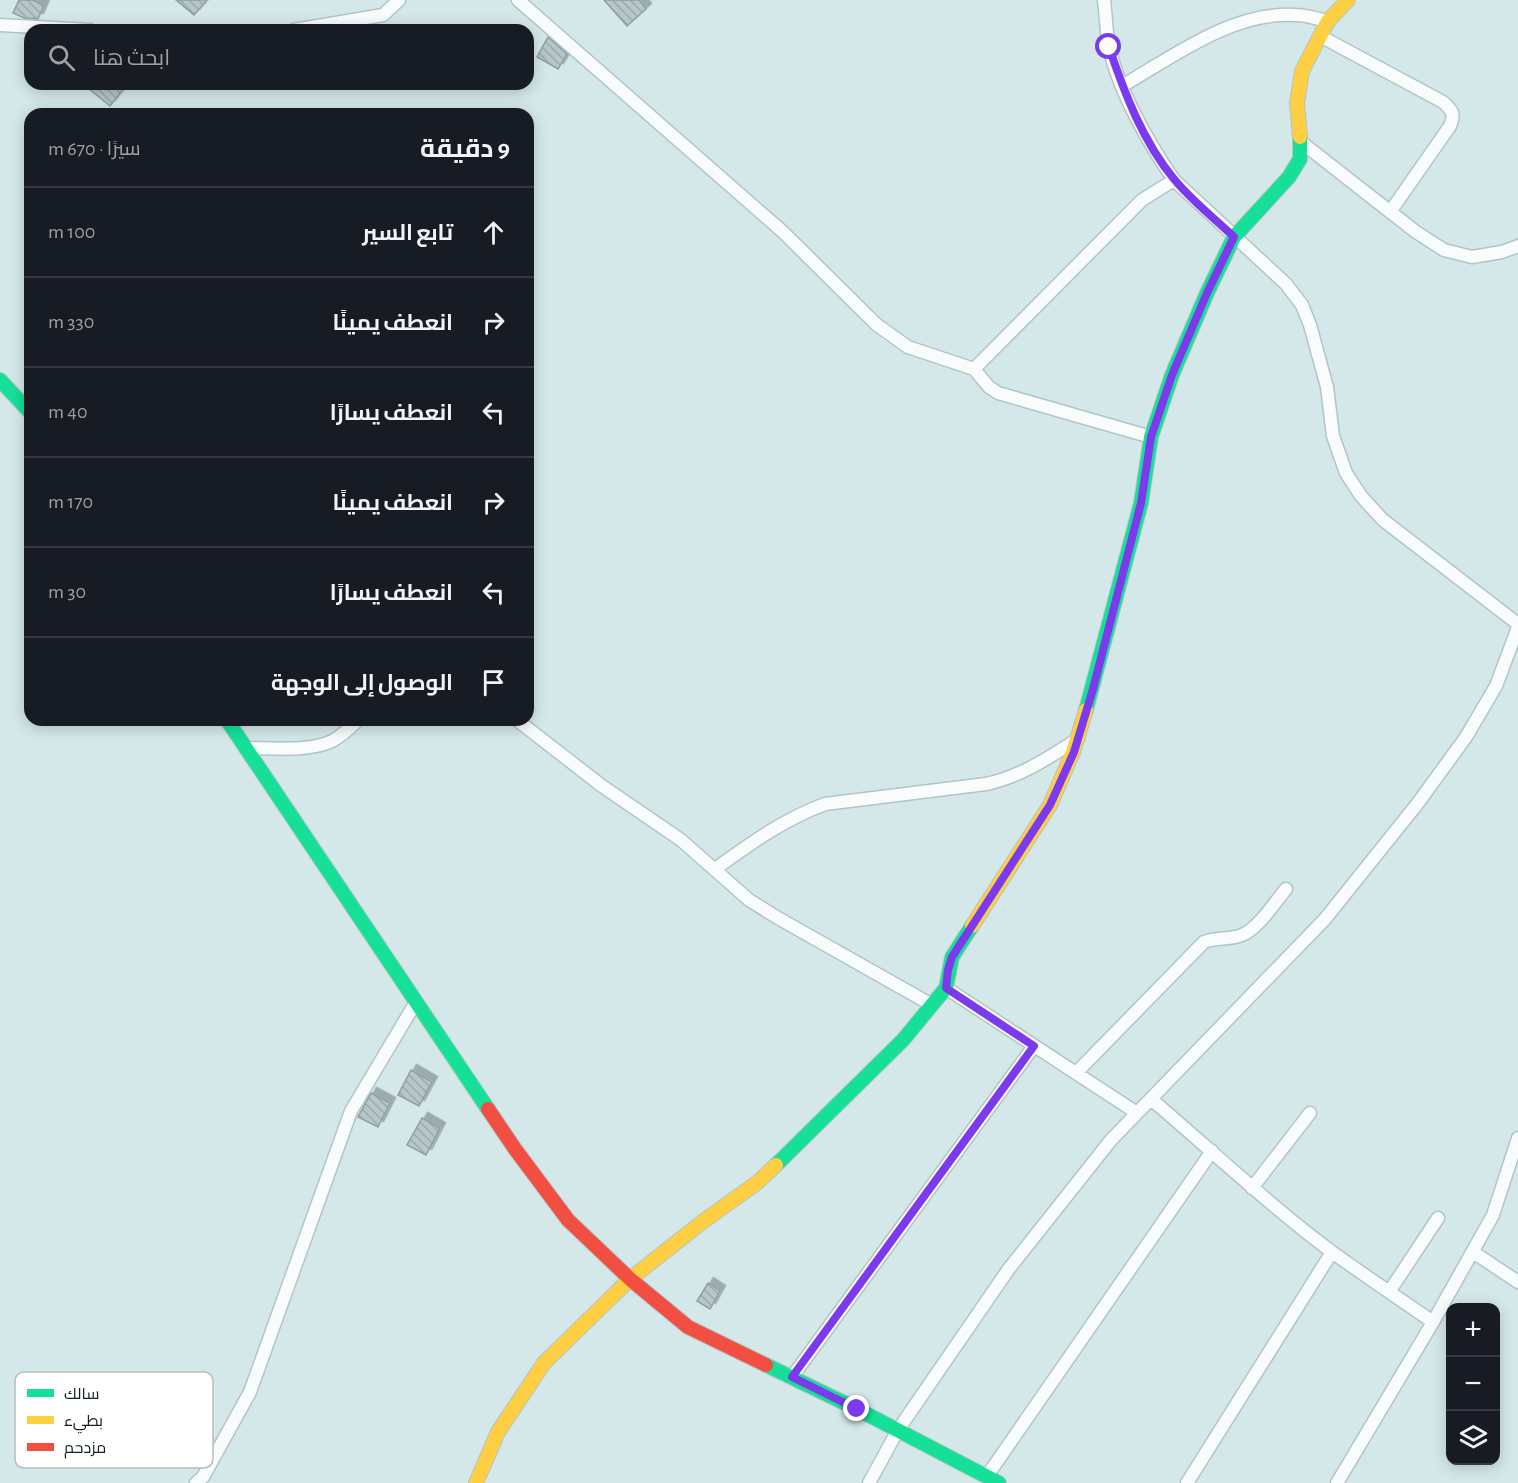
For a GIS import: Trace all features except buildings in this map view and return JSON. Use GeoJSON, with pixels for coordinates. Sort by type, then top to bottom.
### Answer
{"type":"FeatureCollection","features":[{"type":"Feature","properties":{"kind":"street"},"geometry":{"type":"LineString","coordinates":[[330,24],[383,15],[399,0]]}},
{"type":"Feature","properties":{"kind":"street"},"geometry":{"type":"LineString","coordinates":[[518,0],[783,232],[877,325],[908,347],[974,369],[989,387],[998,393],[1151,437]]}},
{"type":"Feature","properties":{"kind":"street"},"geometry":{"type":"LineString","coordinates":[[869,1483],[898,1430],[1008,1270],[1111,1140],[1325,919],[1418,803],[1466,737],[1496,686],[1518,625],[1383,520],[1361,496],[1347,473],[1333,436],[1327,387],[1310,325],[1302,305],[1286,284],[1174,180],[1155,154],[1122,86],[1109,47],[1104,0]]}},
{"type":"Feature","properties":{"kind":"street"},"geometry":{"type":"LineString","coordinates":[[476,1483],[498,1432],[544,1363],[630,1279],[701,1223],[759,1182],[903,1040],[946,988],[952,957],[1050,805],[1078,739],[1141,503],[1151,437],[1172,375],[1234,237],[1289,177],[1300,159],[1301,142],[1297,103],[1302,71],[1328,21],[1348,0]]}},
{"type":"Feature","properties":{"kind":"street"},"geometry":{"type":"LineString","coordinates":[[1122,86],[1224,28],[1260,18],[1295,15],[1328,21]]}},
{"type":"Feature","properties":{"kind":"street"},"geometry":{"type":"LineString","coordinates":[[0,26],[24,27]]}},
{"type":"Feature","properties":{"kind":"street"},"geometry":{"type":"LineString","coordinates":[[1320,36],[1443,102],[1452,110],[1454,117],[1450,126],[1390,212]]}},
{"type":"Feature","properties":{"kind":"street"},"geometry":{"type":"LineString","coordinates":[[1301,142],[1416,232],[1444,250],[1472,257],[1502,252],[1518,246]]}},
{"type":"Feature","properties":{"kind":"street"},"geometry":{"type":"LineString","coordinates":[[974,369],[992,354],[1142,200],[1174,180]]}},
{"type":"Feature","properties":{"kind":"street"},"geometry":{"type":"LineString","coordinates":[[0,380],[24,406]]}},
{"type":"Feature","properties":{"kind":"street"},"geometry":{"type":"LineString","coordinates":[[231,726],[515,1149],[568,1220],[630,1279],[688,1327],[898,1430],[993,1480],[1212,1151]]}},
{"type":"Feature","properties":{"kind":"street"},"geometry":{"type":"LineString","coordinates":[[246,748],[310,747],[331,742],[353,726]]}},
{"type":"Feature","properties":{"kind":"street"},"geometry":{"type":"LineString","coordinates":[[525,726],[602,786],[681,840],[749,900],[932,1005]]}},
{"type":"Feature","properties":{"kind":"street"},"geometry":{"type":"LineString","coordinates":[[715,869],[772,830],[803,812],[825,804],[1005,780],[1041,763],[1078,739]]}},
{"type":"Feature","properties":{"kind":"street"},"geometry":{"type":"LineString","coordinates":[[1076,1073],[1204,942],[1214,938],[1244,935],[1254,927],[1286,889]]}},
{"type":"Feature","properties":{"kind":"street"},"geometry":{"type":"LineString","coordinates":[[946,988],[1137,1113]]}},
{"type":"Feature","properties":{"kind":"street"},"geometry":{"type":"LineString","coordinates":[[213,1459],[250,1392],[351,1111],[416,1002]]}},
{"type":"Feature","properties":{"kind":"street"},"geometry":{"type":"LineString","coordinates":[[792,1377],[1034,1046]]}},
{"type":"Feature","properties":{"kind":"street"},"geometry":{"type":"LineString","coordinates":[[1151,1099],[1252,1188],[1332,1252],[1433,1322]]}},
{"type":"Feature","properties":{"kind":"street"},"geometry":{"type":"LineString","coordinates":[[1252,1188],[1310,1113]]}},
{"type":"Feature","properties":{"kind":"street"},"geometry":{"type":"LineString","coordinates":[[1337,1483],[1433,1322],[1493,1215],[1518,1138]]}},
{"type":"Feature","properties":{"kind":"street"},"geometry":{"type":"LineString","coordinates":[[1389,1292],[1438,1218]]}},
{"type":"Feature","properties":{"kind":"street"},"geometry":{"type":"LineString","coordinates":[[1187,1483],[1332,1252]]}},
{"type":"Feature","properties":{"kind":"street"},"geometry":{"type":"LineString","coordinates":[[1473,1252],[1518,1282]]}},
{"type":"Feature","properties":{"kind":"street"},"geometry":{"type":"LineString","coordinates":[[196,1483],[208,1468]]}},
{"type":"Feature","properties":{"kind":"traffic: fast"},"geometry":{"type":"LineString","coordinates":[[1086,710],[1141,503],[1151,437],[1172,375],[1234,237],[1289,177],[1300,159],[1300,137]]}},
{"type":"Feature","properties":{"kind":"traffic: fast"},"geometry":{"type":"LineString","coordinates":[[0,380],[24,406]]}},
{"type":"Feature","properties":{"kind":"traffic: fast"},"geometry":{"type":"LineString","coordinates":[[231,726],[488,1109]]}},
{"type":"Feature","properties":{"kind":"traffic: fast"},"geometry":{"type":"LineString","coordinates":[[776,1165],[903,1040],[946,988],[952,957],[972,926]]}},
{"type":"Feature","properties":{"kind":"traffic: fast"},"geometry":{"type":"LineString","coordinates":[[766,1365],[857,1409],[999,1483]]}},
{"type":"Feature","properties":{"kind":"traffic: slow"},"geometry":{"type":"LineString","coordinates":[[1300,137],[1297,103],[1302,71],[1328,21],[1348,0]]}},
{"type":"Feature","properties":{"kind":"traffic: slow"},"geometry":{"type":"LineString","coordinates":[[972,926],[1050,805],[1073,752],[1086,710]]}},
{"type":"Feature","properties":{"kind":"traffic: slow"},"geometry":{"type":"LineString","coordinates":[[476,1483],[498,1432],[544,1363],[630,1279],[758,1182],[776,1165]]}},
{"type":"Feature","properties":{"kind":"traffic: jam"},"geometry":{"type":"LineString","coordinates":[[488,1109],[568,1220],[630,1279],[688,1327],[766,1365]]}},
{"type":"Feature","properties":{"kind":"route"},"geometry":{"type":"LineString","coordinates":[[857,1409],[792,1377],[1034,1046],[946,988],[948,970],[952,957],[1050,805],[1074,752],[1093,689],[1141,503],[1151,437],[1172,375],[1234,237],[1174,180],[1155,154],[1122,86],[1109,47]]}}]}
